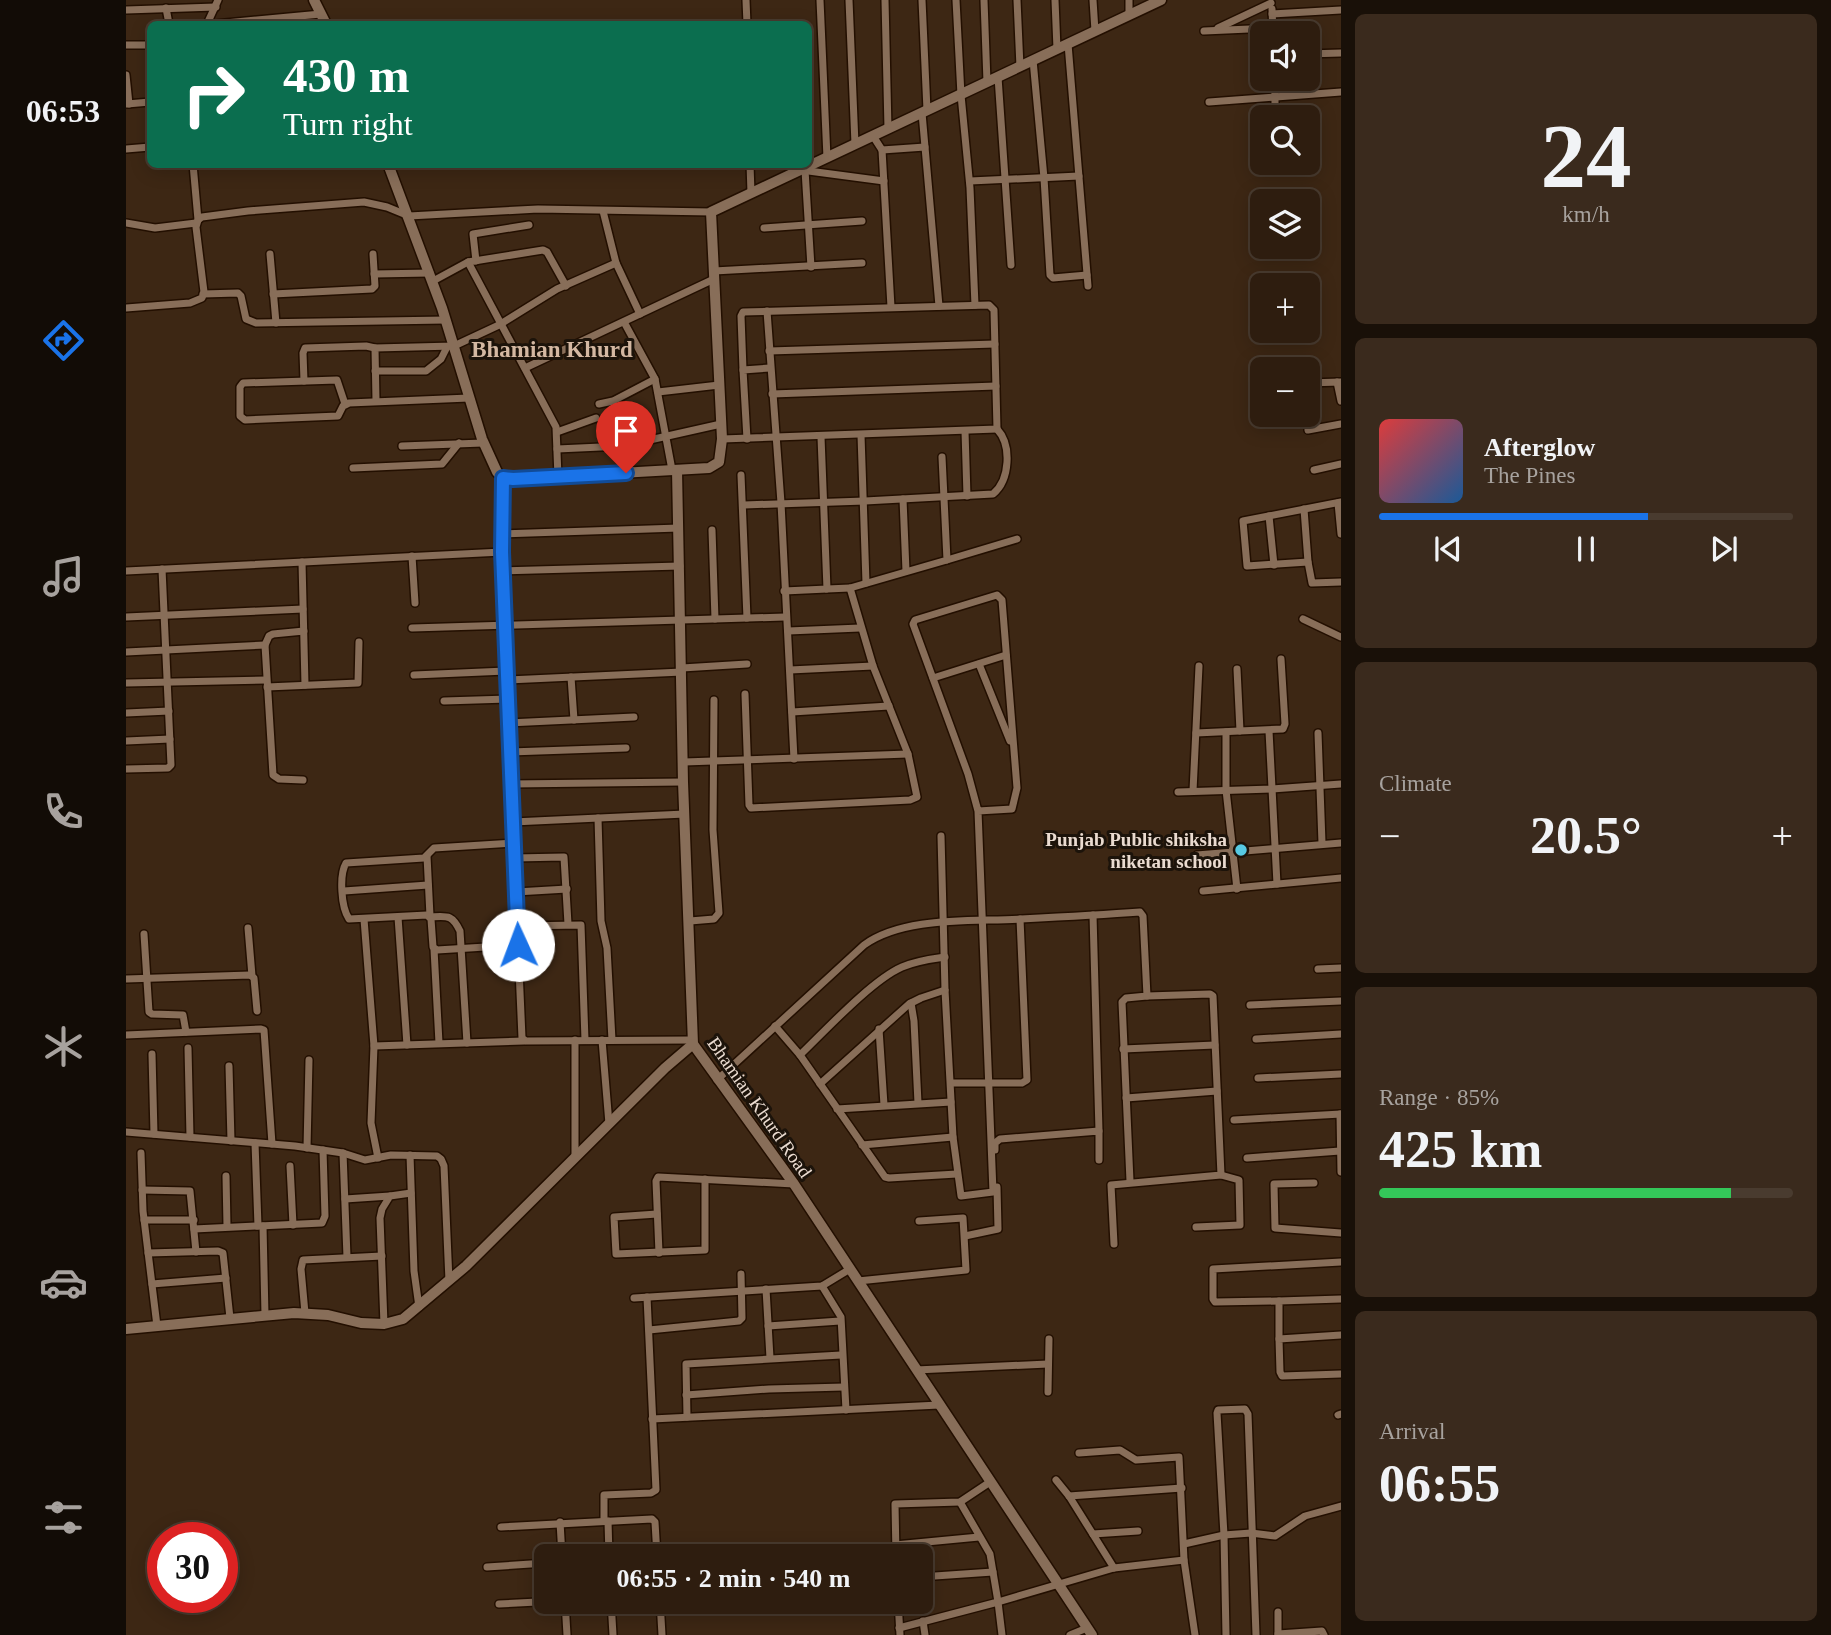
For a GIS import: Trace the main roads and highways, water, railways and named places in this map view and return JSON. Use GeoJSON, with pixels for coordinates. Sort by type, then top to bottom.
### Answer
{"type":"FeatureCollection","features":[{"type":"Feature","properties":{"kind":"place","name":"Punjab Public shiksha niketan school"},"geometry":{"type":"Point","coordinates":[1241,850]}},
{"type":"Feature","properties":{"kind":"district","name":"Bhamian Khurd"},"geometry":{"type":"Point","coordinates":[552,349]}}]}
